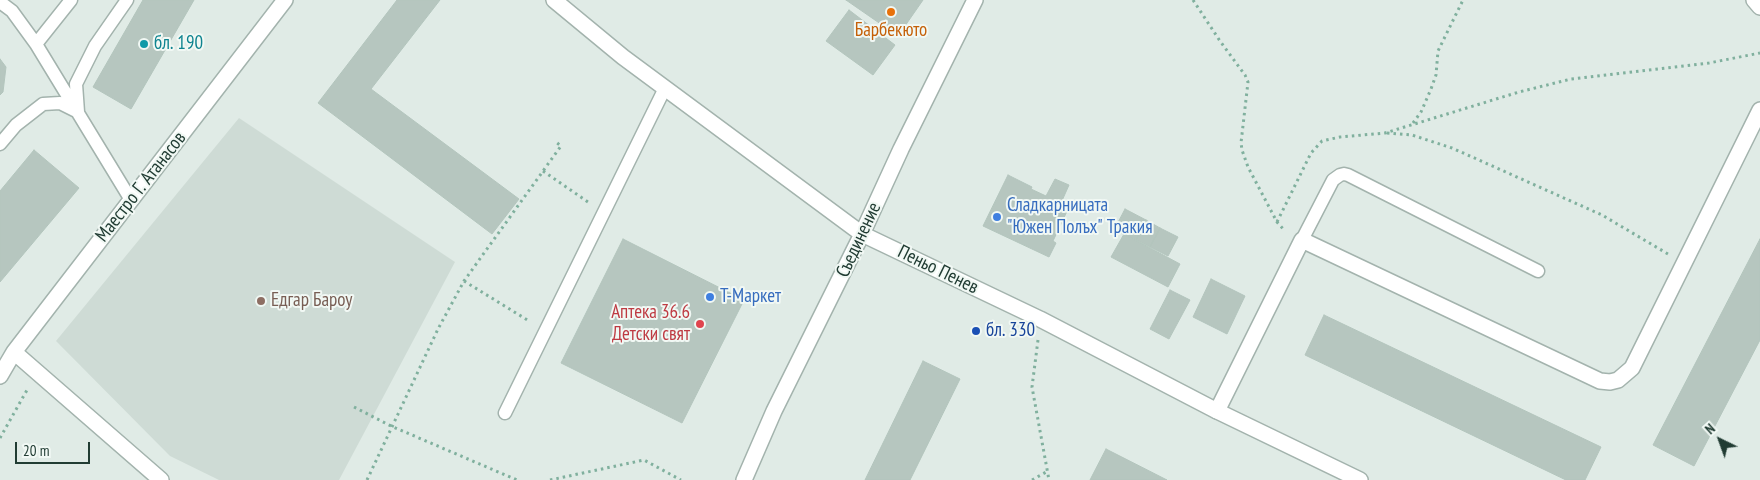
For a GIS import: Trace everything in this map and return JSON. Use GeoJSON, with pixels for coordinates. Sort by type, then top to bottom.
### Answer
{"type":"FeatureCollection","features":[{"type":"Feature","properties":{"kind":"street","name":"Маестро Г. Атанасов"},"geometry":{"type":"LineString","coordinates":[[0,376],[14,352],[286,0]]}},
{"type":"Feature","properties":{"kind":"street","name":"Пеньо Пенев"},"geometry":{"type":"LineString","coordinates":[[554,0],[623,57],[862,234],[1040,319],[1217,411],[1360,480]]}},
{"type":"Feature","properties":{"kind":"street","name":"Съединение"},"geometry":{"type":"LineString","coordinates":[[744,480],[774,412],[975,0]]}},
{"type":"Feature","properties":{"kind":"street"},"geometry":{"type":"LineString","coordinates":[[1754,0],[1760,6]]}},
{"type":"Feature","properties":{"kind":"street"},"geometry":{"type":"LineString","coordinates":[[1217,411],[1302,240],[1600,381],[1610,382],[1618,380],[1632,368],[1760,110]]}},
{"type":"Feature","properties":{"kind":"street"},"geometry":{"type":"LineString","coordinates":[[14,352],[161,480]]}},
{"type":"Feature","properties":{"kind":"lane"},"geometry":{"type":"LineString","coordinates":[[36,44],[71,0]]}},
{"type":"Feature","properties":{"kind":"lane"},"geometry":{"type":"LineString","coordinates":[[78,112],[76,84],[95,46],[127,0]]}},
{"type":"Feature","properties":{"kind":"lane"},"geometry":{"type":"LineString","coordinates":[[0,2],[12,11],[36,44],[131,200]]}},
{"type":"Feature","properties":{"kind":"lane"},"geometry":{"type":"LineString","coordinates":[[505,413],[665,88]]}},
{"type":"Feature","properties":{"kind":"lane"},"geometry":{"type":"LineString","coordinates":[[0,144],[16,125],[43,104],[60,103],[78,112]]}},
{"type":"Feature","properties":{"kind":"lane"},"geometry":{"type":"LineString","coordinates":[[1302,240],[1333,180],[1340,174],[1344,174],[1538,271]]}},
{"type":"Feature","properties":{"kind":"path"},"geometry":{"type":"LineString","coordinates":[[1193,0],[1248,82],[1241,142],[1242,150],[1276,222],[1286,233],[1302,240]]}},
{"type":"Feature","properties":{"kind":"path"},"geometry":{"type":"LineString","coordinates":[[1413,123],[1428,97],[1436,75],[1438,51],[1463,0]]}},
{"type":"Feature","properties":{"kind":"path"},"geometry":{"type":"LineString","coordinates":[[1384,133],[1519,92],[1572,79],[1709,63],[1760,53]]}},
{"type":"Feature","properties":{"kind":"path"},"geometry":{"type":"LineString","coordinates":[[1276,222],[1312,153],[1322,142],[1340,137],[1384,133],[1412,135],[1452,148],[1602,215],[1684,263]]}},
{"type":"Feature","properties":{"kind":"path"},"geometry":{"type":"LineString","coordinates":[[367,480],[438,329],[464,280],[561,146],[556,142]]}},
{"type":"Feature","properties":{"kind":"path"},"geometry":{"type":"LineString","coordinates":[[543,171],[604,213]]}},
{"type":"Feature","properties":{"kind":"path"},"geometry":{"type":"LineString","coordinates":[[464,280],[545,331]]}},
{"type":"Feature","properties":{"kind":"path"},"geometry":{"type":"LineString","coordinates":[[1040,319],[1032,388],[1049,480]]}},
{"type":"Feature","properties":{"kind":"path"},"geometry":{"type":"LineString","coordinates":[[0,438],[37,372]]}},
{"type":"Feature","properties":{"kind":"path"},"geometry":{"type":"LineString","coordinates":[[354,407],[391,426],[517,480]]}},
{"type":"Feature","properties":{"kind":"path"},"geometry":{"type":"LineString","coordinates":[[550,480],[644,460],[681,480]]}},
{"type":"Feature","properties":{"kind":"path"},"geometry":{"type":"LineString","coordinates":[[1032,480],[1048,470]]}},
{"type":"Feature","properties":{"kind":"shaded area","name":"Едгар Бароу"},"geometry":{"type":"Polygon","coordinates":[[[239,118],[455,262],[339,480],[219,480],[170,456],[56,341],[239,118]]]}},
{"type":"Feature","properties":{"kind":"building","name":"бл. 190"},"geometry":{"type":"Polygon","coordinates":[[[143,0],[194,0],[131,109],[93,87],[143,0]]]}},
{"type":"Feature","properties":{"kind":"building"},"geometry":{"type":"Polygon","coordinates":[[[397,0],[440,0],[371,89],[519,199],[492,234],[318,103],[397,0]]]}},
{"type":"Feature","properties":{"kind":"building"},"geometry":{"type":"Polygon","coordinates":[[[846,0],[923,0],[898,36],[846,0]]]}},
{"type":"Feature","properties":{"kind":"building"},"geometry":{"type":"Polygon","coordinates":[[[849,10],[895,45],[873,75],[826,41],[849,10]]]}},
{"type":"Feature","properties":{"kind":"building"},"geometry":{"type":"Polygon","coordinates":[[[0,59],[6,67],[3,92],[0,95],[0,59]]]}},
{"type":"Feature","properties":{"kind":"building"},"geometry":{"type":"Polygon","coordinates":[[[34,150],[79,188],[0,282],[0,191],[34,150]]]}},
{"type":"Feature","properties":{"kind":"building"},"geometry":{"type":"Polygon","coordinates":[[[1008,175],[1046,196],[1055,179],[1069,185],[1061,203],[1069,207],[1053,241],[1056,243],[1049,257],[983,226],[1008,175]]]}},
{"type":"Feature","properties":{"kind":"building"},"geometry":{"type":"Polygon","coordinates":[[[1125,209],[1146,220],[1136,240],[1114,230],[1125,209]]]}},
{"type":"Feature","properties":{"kind":"building"},"geometry":{"type":"Polygon","coordinates":[[[1146,220],[1160,228],[1150,247],[1136,240],[1146,220]]]}},
{"type":"Feature","properties":{"kind":"building"},"geometry":{"type":"Polygon","coordinates":[[[1160,228],[1178,237],[1168,256],[1150,247],[1160,228]]]}},
{"type":"Feature","properties":{"kind":"building"},"geometry":{"type":"Polygon","coordinates":[[[1124,234],[1180,264],[1168,287],[1111,257],[1124,234]]]}},
{"type":"Feature","properties":{"kind":"building"},"geometry":{"type":"Polygon","coordinates":[[[623,239],[744,300],[682,423],[561,363],[623,239]]]}},
{"type":"Feature","properties":{"kind":"building"},"geometry":{"type":"Polygon","coordinates":[[[1760,239],[1760,340],[1694,466],[1653,445],[1760,239]]]}},
{"type":"Feature","properties":{"kind":"building"},"geometry":{"type":"Polygon","coordinates":[[[1211,279],[1245,296],[1227,334],[1193,317],[1211,279]]]}},
{"type":"Feature","properties":{"kind":"building"},"geometry":{"type":"Polygon","coordinates":[[[1170,290],[1190,300],[1169,339],[1150,329],[1170,290]]]}},
{"type":"Feature","properties":{"kind":"building"},"geometry":{"type":"Polygon","coordinates":[[[1324,315],[1601,447],[1585,480],[1566,480],[1305,355],[1324,315]]]}},
{"type":"Feature","properties":{"kind":"building"},"geometry":{"type":"Polygon","coordinates":[[[923,361],[960,379],[910,480],[865,480],[923,361]]]}},
{"type":"Feature","properties":{"kind":"building"},"geometry":{"type":"Polygon","coordinates":[[[1106,449],[1167,480],[1090,480],[1106,449]]]}},
{"type":"Feature","properties":{"kind":"place","name":"Барбекюто"},"geometry":{"type":"Point","coordinates":[891,12]}},
{"type":"Feature","properties":{"kind":"place","name":"бл. 190"},"geometry":{"type":"Point","coordinates":[144,44]}},
{"type":"Feature","properties":{"kind":"place","name":"Сладкарницата \"Южен Полъх\" Тракия"},"geometry":{"type":"Point","coordinates":[997,217]}},
{"type":"Feature","properties":{"kind":"place","name":"Т-Маркет"},"geometry":{"type":"Point","coordinates":[710,297]}},
{"type":"Feature","properties":{"kind":"place","name":"Едгар Бароу"},"geometry":{"type":"Point","coordinates":[261,301]}},
{"type":"Feature","properties":{"kind":"place","name":"Аптека 36.6 Детски свят"},"geometry":{"type":"Point","coordinates":[700,324]}},
{"type":"Feature","properties":{"kind":"place","name":"бл. 330"},"geometry":{"type":"Point","coordinates":[976,331]}}]}
